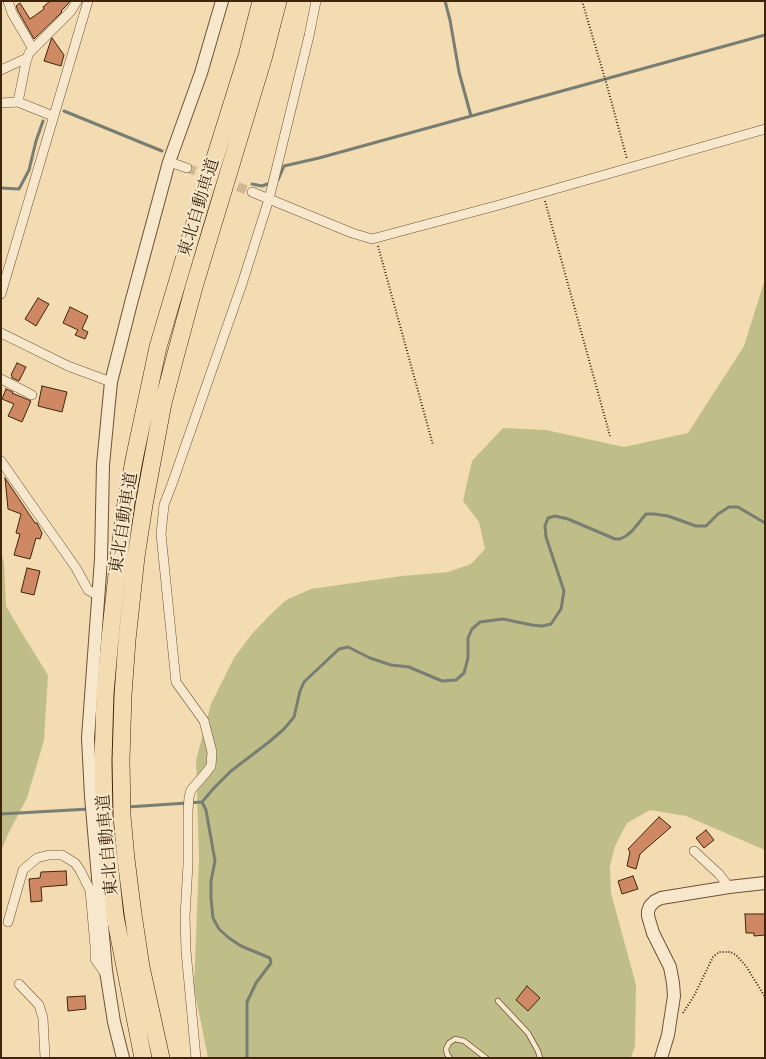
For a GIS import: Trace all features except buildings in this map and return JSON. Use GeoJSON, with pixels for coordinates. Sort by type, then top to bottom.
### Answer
{"type":"FeatureCollection","features":[{"type":"Feature","properties":{"kind":"highway","name":"東北自動車道"},"geometry":{"type":"LineString","coordinates":[[143,1058],[115,916],[104,815],[103,761],[105,694],[119,556],[126,503],[158,347],[247,56],[261,1]]}},
{"type":"Feature","properties":{"kind":"highway","name":"東北自動車道"},"geometry":{"type":"LineString","coordinates":[[161,1058],[140,959],[129,882],[122,816],[121,760],[124,695],[127,640],[136,557],[144,506],[164,403],[177,350],[278,1]]}},
{"type":"Feature","properties":{"kind":"street"},"geometry":{"type":"LineString","coordinates":[[8,1],[12,13],[33,49]]}},
{"type":"Feature","properties":{"kind":"street"},"geometry":{"type":"LineString","coordinates":[[18,102],[29,53],[71,11],[77,1]]}},
{"type":"Feature","properties":{"kind":"street"},"geometry":{"type":"LineString","coordinates":[[1,294],[88,1]]}},
{"type":"Feature","properties":{"kind":"street"},"geometry":{"type":"LineString","coordinates":[[123,1058],[114,1022],[107,976],[91,796],[88,738],[99,596],[103,465],[111,382],[131,303],[169,162],[201,74],[222,1]]}},
{"type":"Feature","properties":{"kind":"street"},"geometry":{"type":"LineString","coordinates":[[196,1058],[186,951],[185,917],[188,864],[188,811],[191,790],[210,766],[212,752],[204,721],[176,682],[161,534],[164,505],[242,284],[269,199],[309,36],[316,1]]}},
{"type":"Feature","properties":{"kind":"street"},"geometry":{"type":"LineString","coordinates":[[2,66],[28,58]]}},
{"type":"Feature","properties":{"kind":"street"},"geometry":{"type":"LineString","coordinates":[[1,103],[18,102],[53,116]]}},
{"type":"Feature","properties":{"kind":"street"},"geometry":{"type":"LineString","coordinates":[[252,192],[352,233],[372,239],[542,193],[765,129]]}},
{"type":"Feature","properties":{"kind":"street"},"geometry":{"type":"LineString","coordinates":[[169,162],[187,168]]}},
{"type":"Feature","properties":{"kind":"street"},"geometry":{"type":"LineString","coordinates":[[1,333],[68,366],[111,382]]}},
{"type":"Feature","properties":{"kind":"street"},"geometry":{"type":"LineString","coordinates":[[1,379],[32,395]]}},
{"type":"Feature","properties":{"kind":"street"},"geometry":{"type":"LineString","coordinates":[[1,461],[76,568],[88,590],[99,596]]}},
{"type":"Feature","properties":{"kind":"street"},"geometry":{"type":"LineString","coordinates":[[694,851],[719,874],[729,888]]}},
{"type":"Feature","properties":{"kind":"street"},"geometry":{"type":"LineString","coordinates":[[8,922],[23,870],[37,858],[49,855],[62,855],[75,863],[90,890],[95,959],[107,976]]}},
{"type":"Feature","properties":{"kind":"street"},"geometry":{"type":"LineString","coordinates":[[661,1058],[668,1035],[674,996],[670,967],[653,933],[648,916],[650,906],[655,901],[662,898],[765,883]]}},
{"type":"Feature","properties":{"kind":"street"},"geometry":{"type":"LineString","coordinates":[[19,984],[38,1005],[42,1018],[45,1058]]}},
{"type":"Feature","properties":{"kind":"lane"},"geometry":{"type":"LineString","coordinates":[[498,1002],[528,1032],[540,1058]]}},
{"type":"Feature","properties":{"kind":"lane"},"geometry":{"type":"LineString","coordinates":[[450,1058],[446,1049],[449,1042],[455,1039],[464,1042],[486,1058]]}},
{"type":"Feature","properties":{"kind":"path"},"geometry":{"type":"LineString","coordinates":[[582,1],[629,168]]}},
{"type":"Feature","properties":{"kind":"path"},"geometry":{"type":"LineString","coordinates":[[542,193],[610,436]]}},
{"type":"Feature","properties":{"kind":"path"},"geometry":{"type":"LineString","coordinates":[[376,238],[433,445]]}},
{"type":"Feature","properties":{"kind":"path"},"geometry":{"type":"LineString","coordinates":[[681,1016],[694,996],[713,957],[720,952],[731,952],[746,966],[765,997]]}},
{"type":"Feature","properties":{"kind":"shaded area"},"geometry":{"type":"Polygon","coordinates":[[[765,279],[765,850],[686,816],[650,810],[627,823],[615,846],[610,866],[611,893],[636,985],[635,1046],[631,1058],[208,1058],[194,988],[199,858],[196,760],[211,704],[234,658],[251,635],[286,600],[311,589],[402,576],[448,572],[471,564],[485,549],[479,522],[463,501],[472,461],[503,428],[546,430],[624,447],[688,433],[744,346],[765,279]]]}},
{"type":"Feature","properties":{"kind":"shaded area"},"geometry":{"type":"Polygon","coordinates":[[[1,553],[4,562],[6,606],[48,675],[44,740],[27,798],[1,851],[1,553]]]}},
{"type":"Feature","properties":{"kind":"waterway"},"geometry":{"type":"LineString","coordinates":[[445,1],[450,20],[459,72],[471,116]]}},
{"type":"Feature","properties":{"kind":"waterway"},"geometry":{"type":"LineString","coordinates":[[252,184],[262,186],[278,180],[284,166],[319,158],[765,35]]}},
{"type":"Feature","properties":{"kind":"waterway"},"geometry":{"type":"LineString","coordinates":[[64,111],[162,151]]}},
{"type":"Feature","properties":{"kind":"waterway"},"geometry":{"type":"LineString","coordinates":[[1,188],[19,189],[29,170],[36,141],[43,121]]}},
{"type":"Feature","properties":{"kind":"waterway"},"geometry":{"type":"LineString","coordinates":[[127,807],[202,802],[231,771],[284,729],[294,717],[300,691],[304,682],[339,649],[348,647],[370,658],[391,665],[409,667],[442,681],[456,680],[464,673],[468,658],[468,638],[472,629],[480,622],[503,619],[532,625],[542,626],[551,624],[561,609],[564,591],[546,537],[545,526],[548,518],[555,516],[568,519],[615,539],[620,539],[626,536],[646,514],[668,516],[696,526],[706,526],[718,514],[729,507],[738,507],[765,523]]}},
{"type":"Feature","properties":{"kind":"waterway"},"geometry":{"type":"LineString","coordinates":[[202,802],[206,810],[215,861],[211,881],[213,918],[219,929],[229,938],[241,946],[270,958],[271,963],[256,983],[247,1002],[247,1058]]}},
{"type":"Feature","properties":{"kind":"waterway"},"geometry":{"type":"LineString","coordinates":[[1,814],[89,809]]}},
{"type":"Feature","properties":{"kind":"tunnel"},"geometry":{"type":"LineString","coordinates":[[187,168],[252,192]]}}]}
